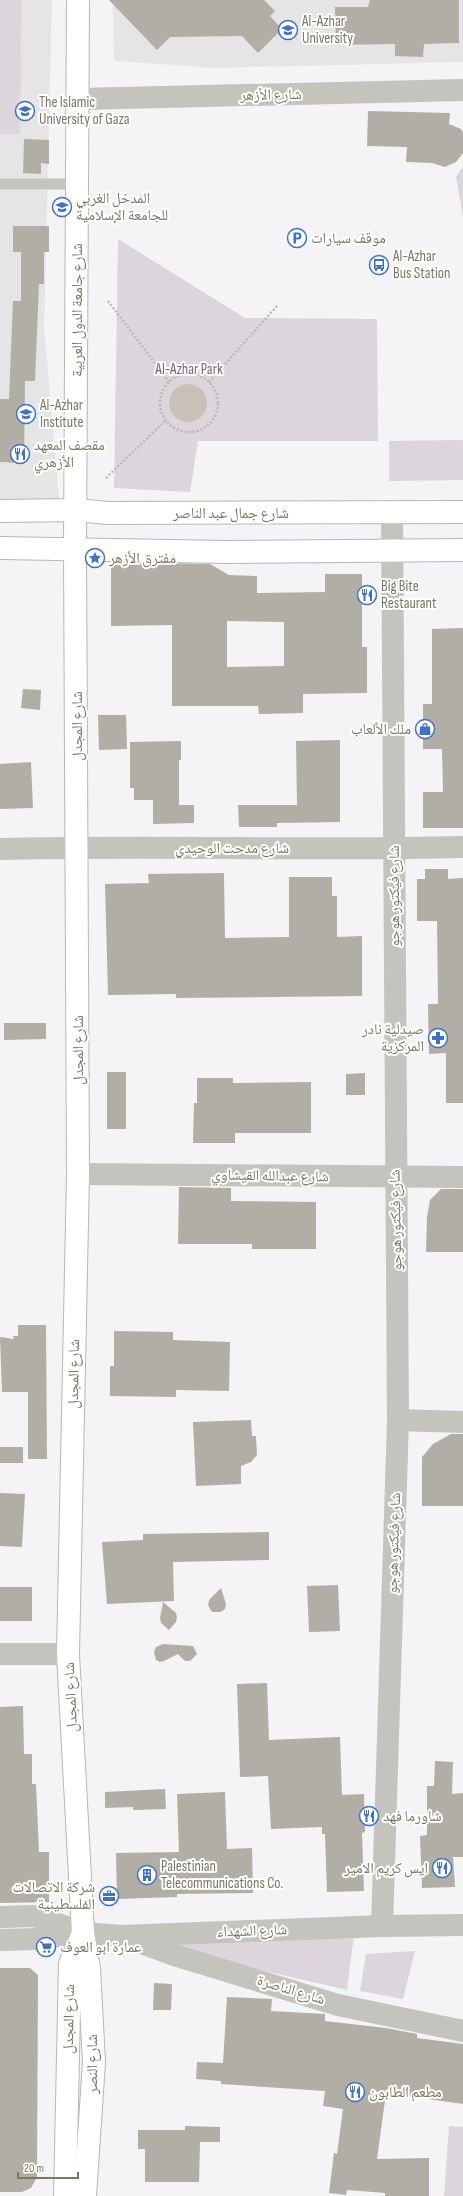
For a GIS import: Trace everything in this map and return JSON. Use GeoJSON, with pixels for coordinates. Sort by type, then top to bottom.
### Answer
{"type":"FeatureCollection","features":[{"type":"Feature","properties":{"kind":"main road","name":"شارع جامعة الدول العربية"},"geometry":{"type":"LineString","coordinates":[[75,548],[77,510],[78,0]]}},
{"type":"Feature","properties":{"kind":"main road","name":"شارع جمال عبد الناصر"},"geometry":{"type":"LineString","coordinates":[[0,510],[77,510],[108,513],[463,512]]}},
{"type":"Feature","properties":{"kind":"main road"},"geometry":{"type":"LineString","coordinates":[[0,548],[75,548],[226,552],[392,549],[463,550]]}},
{"type":"Feature","properties":{"kind":"main road","name":"شارع المجدل"},"geometry":{"type":"LineString","coordinates":[[65,2196],[70,1964],[83,1933],[68,1654],[78,1174],[78,847],[75,548]]}},
{"type":"Feature","properties":{"kind":"main road","name":"شارع النصر"},"geometry":{"type":"LineString","coordinates":[[83,1933],[89,1968],[94,2062],[86,2196]]}},
{"type":"Feature","properties":{"kind":"street","name":"شارع الأزهر"},"geometry":{"type":"LineString","coordinates":[[79,99],[463,90]]}},
{"type":"Feature","properties":{"kind":"street","name":"شارع فيكتور هوجو"},"geometry":{"type":"LineString","coordinates":[[382,1926],[398,1420],[392,513]]}},
{"type":"Feature","properties":{"kind":"street","name":"شارع مدحت الوحيدي"},"geometry":{"type":"LineString","coordinates":[[0,849],[78,847],[463,847]]}},
{"type":"Feature","properties":{"kind":"street","name":"شارع عبدالله القيشاوي"},"geometry":{"type":"LineString","coordinates":[[78,1174],[463,1177]]}},
{"type":"Feature","properties":{"kind":"street"},"geometry":{"type":"LineString","coordinates":[[398,1420],[463,1422]]}},
{"type":"Feature","properties":{"kind":"street"},"geometry":{"type":"LineString","coordinates":[[0,1654],[68,1654]]}},
{"type":"Feature","properties":{"kind":"street"},"geometry":{"type":"LineString","coordinates":[[0,1917],[36,1916],[83,1933]]}},
{"type":"Feature","properties":{"kind":"street","name":"شارع الشهداء"},"geometry":{"type":"LineString","coordinates":[[122,1936],[382,1926],[430,1927],[463,1925]]}},
{"type":"Feature","properties":{"kind":"street"},"geometry":{"type":"LineString","coordinates":[[0,1940],[36,1939],[83,1933],[122,1936]]}},
{"type":"Feature","properties":{"kind":"street","name":"شارع الناصرة"},"geometry":{"type":"LineString","coordinates":[[122,1936],[174,1955],[338,2005],[463,2031]]}},
{"type":"Feature","properties":{"kind":"lane"},"geometry":{"type":"LineString","coordinates":[[0,184],[77,184]]}},
{"type":"Feature","properties":{"kind":"path"},"geometry":{"type":"LineString","coordinates":[[108,301],[168,382]]}},
{"type":"Feature","properties":{"kind":"path"},"geometry":{"type":"LineString","coordinates":[[209,382],[277,306]]}},
{"type":"Feature","properties":{"kind":"path"},"geometry":{"type":"LineString","coordinates":[[187,374],[197,375],[209,382],[213,386],[217,396],[218,406],[210,424],[202,430],[192,433],[182,432],[173,428],[165,421],[159,406],[160,397],[168,382],[187,374]]}},
{"type":"Feature","properties":{"kind":"path"},"geometry":{"type":"LineString","coordinates":[[106,478],[165,421]]}},
{"type":"Feature","properties":{"kind":"shaded area"},"geometry":{"type":"Polygon","coordinates":[[[0,0],[52,0],[44,328],[59,499],[0,499],[0,0]]]}},
{"type":"Feature","properties":{"kind":"shaded area","name":"Al-Azhar University"},"geometry":{"type":"Polygon","coordinates":[[[113,0],[463,0],[463,62],[216,68],[114,61],[113,0]]]}},
{"type":"Feature","properties":{"kind":"shaded area"},"geometry":{"type":"Polygon","coordinates":[[[184,384],[192,384],[202,389],[206,396],[206,410],[202,417],[192,422],[184,422],[174,417],[172,414],[169,407],[169,399],[174,389],[177,387],[184,384]]]}},
{"type":"Feature","properties":{"kind":"green space"},"geometry":{"type":"Polygon","coordinates":[[[0,0],[21,0],[20,134],[0,134],[0,0]]]}},
{"type":"Feature","properties":{"kind":"green space"},"geometry":{"type":"Polygon","coordinates":[[[463,166],[463,217],[456,177],[463,166]]]}},
{"type":"Feature","properties":{"kind":"green space","name":"Al-Azhar Park"},"geometry":{"type":"Polygon","coordinates":[[[118,239],[245,318],[377,319],[378,441],[198,441],[190,492],[114,488],[118,239]]]}},
{"type":"Feature","properties":{"kind":"green space"},"geometry":{"type":"Polygon","coordinates":[[[463,440],[463,480],[389,481],[389,441],[463,440]]]}},
{"type":"Feature","properties":{"kind":"green space"},"geometry":{"type":"Polygon","coordinates":[[[354,1935],[347,1990],[174,1950],[172,1938],[354,1935]]]}},
{"type":"Feature","properties":{"kind":"green space"},"geometry":{"type":"Polygon","coordinates":[[[415,1951],[403,1999],[360,1991],[366,1954],[415,1951]]]}},
{"type":"Feature","properties":{"kind":"green space"},"geometry":{"type":"Polygon","coordinates":[[[449,2126],[463,2127],[463,2196],[444,2196],[449,2126]]]}},
{"type":"Feature","properties":{"kind":"building"},"geometry":{"type":"Polygon","coordinates":[[[109,0],[264,0],[275,11],[270,16],[282,29],[258,53],[242,36],[170,37],[157,50],[109,0]]]}},
{"type":"Feature","properties":{"kind":"building"},"geometry":{"type":"Polygon","coordinates":[[[370,0],[459,0],[459,43],[424,44],[423,57],[395,56],[395,44],[336,45],[335,7],[368,7],[370,0]]]}},
{"type":"Feature","properties":{"kind":"building"},"geometry":{"type":"Polygon","coordinates":[[[368,111],[450,113],[449,124],[461,129],[463,133],[463,153],[456,162],[445,167],[432,163],[406,162],[407,147],[367,146],[368,111]]]}},
{"type":"Feature","properties":{"kind":"building"},"geometry":{"type":"Polygon","coordinates":[[[24,139],[49,140],[49,164],[41,163],[41,174],[23,173],[24,139]]]}},
{"type":"Feature","properties":{"kind":"building"},"geometry":{"type":"Polygon","coordinates":[[[13,226],[49,226],[49,252],[44,252],[44,284],[39,284],[35,381],[25,381],[24,463],[0,462],[0,399],[9,399],[13,301],[21,301],[21,252],[13,252],[13,226]]]}},
{"type":"Feature","properties":{"kind":"building"},"geometry":{"type":"Polygon","coordinates":[[[111,562],[210,564],[229,575],[257,576],[257,593],[325,592],[325,574],[362,574],[362,647],[367,647],[367,693],[303,694],[303,713],[259,714],[258,706],[172,706],[172,625],[111,626],[111,562]],[[227,621],[227,667],[284,666],[284,622],[227,621]]]}},
{"type":"Feature","properties":{"kind":"building"},"geometry":{"type":"Polygon","coordinates":[[[463,628],[463,828],[423,828],[423,792],[443,792],[442,749],[423,749],[423,704],[432,704],[432,629],[463,628]]]}},
{"type":"Feature","properties":{"kind":"building"},"geometry":{"type":"Polygon","coordinates":[[[23,689],[41,690],[40,710],[21,708],[23,689]]]}},
{"type":"Feature","properties":{"kind":"building"},"geometry":{"type":"Polygon","coordinates":[[[98,715],[126,715],[127,749],[99,750],[98,715]]]}},
{"type":"Feature","properties":{"kind":"building"},"geometry":{"type":"Polygon","coordinates":[[[340,740],[340,822],[277,823],[277,827],[239,827],[238,805],[297,805],[296,741],[340,740]]]}},
{"type":"Feature","properties":{"kind":"building"},"geometry":{"type":"Polygon","coordinates":[[[181,741],[181,760],[179,760],[179,805],[194,805],[194,823],[153,824],[153,800],[134,800],[134,788],[130,788],[130,742],[181,741]]]}},
{"type":"Feature","properties":{"kind":"building"},"geometry":{"type":"Polygon","coordinates":[[[31,762],[33,808],[0,809],[0,764],[31,762]]]}},
{"type":"Feature","properties":{"kind":"building"},"geometry":{"type":"Polygon","coordinates":[[[425,869],[448,869],[448,879],[463,878],[463,1103],[446,1103],[446,1053],[429,1054],[428,1004],[438,1004],[437,921],[417,921],[417,879],[425,879],[425,869]]]}},
{"type":"Feature","properties":{"kind":"building"},"geometry":{"type":"Polygon","coordinates":[[[224,873],[225,938],[289,937],[289,877],[332,877],[332,896],[337,896],[337,937],[362,936],[362,996],[176,998],[176,994],[108,995],[105,884],[149,883],[148,874],[224,873]]]}},
{"type":"Feature","properties":{"kind":"building"},"geometry":{"type":"Polygon","coordinates":[[[4,1023],[46,1023],[46,1039],[4,1040],[4,1023]]]}},
{"type":"Feature","properties":{"kind":"building"},"geometry":{"type":"Polygon","coordinates":[[[107,1072],[126,1072],[126,1129],[107,1129],[107,1072]]]}},
{"type":"Feature","properties":{"kind":"building"},"geometry":{"type":"Polygon","coordinates":[[[365,1073],[365,1095],[346,1095],[346,1074],[365,1073]]]}},
{"type":"Feature","properties":{"kind":"building"},"geometry":{"type":"Polygon","coordinates":[[[197,1078],[233,1078],[233,1083],[311,1082],[311,1133],[235,1133],[235,1143],[193,1143],[194,1103],[197,1103],[197,1078]]]}},
{"type":"Feature","properties":{"kind":"building"},"geometry":{"type":"Polygon","coordinates":[[[179,1187],[231,1188],[231,1201],[316,1202],[316,1249],[252,1249],[252,1244],[178,1244],[179,1187]]]}},
{"type":"Feature","properties":{"kind":"building"},"geometry":{"type":"Polygon","coordinates":[[[441,1189],[463,1189],[463,1252],[426,1252],[427,1217],[430,1200],[441,1189]]]}},
{"type":"Feature","properties":{"kind":"building"},"geometry":{"type":"Polygon","coordinates":[[[18,1325],[46,1325],[47,1459],[28,1459],[28,1392],[2,1392],[0,1337],[14,1339],[13,1336],[18,1336],[18,1325]]]}},
{"type":"Feature","properties":{"kind":"building"},"geometry":{"type":"Polygon","coordinates":[[[114,1331],[173,1332],[173,1340],[230,1342],[229,1391],[176,1390],[176,1397],[110,1396],[110,1366],[114,1366],[114,1331]]]}},
{"type":"Feature","properties":{"kind":"building"},"geometry":{"type":"Polygon","coordinates":[[[251,1420],[252,1436],[256,1436],[257,1455],[251,1462],[241,1466],[241,1484],[196,1486],[193,1422],[251,1420]]]}},
{"type":"Feature","properties":{"kind":"building"},"geometry":{"type":"Polygon","coordinates":[[[451,1434],[463,1434],[463,1506],[422,1506],[422,1457],[433,1444],[451,1434]]]}},
{"type":"Feature","properties":{"kind":"building"},"geometry":{"type":"Polygon","coordinates":[[[0,1447],[23,1447],[23,1463],[0,1463],[0,1447]]]}},
{"type":"Feature","properties":{"kind":"building"},"geometry":{"type":"Polygon","coordinates":[[[0,1493],[25,1494],[22,1547],[0,1546],[0,1493]]]}},
{"type":"Feature","properties":{"kind":"building"},"geometry":{"type":"Polygon","coordinates":[[[269,1532],[269,1560],[173,1562],[174,1601],[107,1604],[102,1542],[143,1540],[143,1534],[269,1532]]]}},
{"type":"Feature","properties":{"kind":"building"},"geometry":{"type":"Polygon","coordinates":[[[338,1585],[340,1631],[309,1632],[307,1586],[338,1585]]]}},
{"type":"Feature","properties":{"kind":"building"},"geometry":{"type":"Polygon","coordinates":[[[0,1587],[32,1587],[32,1621],[0,1621],[0,1587]]]}},
{"type":"Feature","properties":{"kind":"building"},"geometry":{"type":"Polygon","coordinates":[[[221,1588],[226,1604],[225,1609],[221,1612],[212,1612],[208,1605],[209,1600],[221,1588]]]}},
{"type":"Feature","properties":{"kind":"building"},"geometry":{"type":"Polygon","coordinates":[[[163,1602],[176,1613],[177,1617],[176,1622],[169,1630],[161,1623],[160,1618],[163,1602]]]}},
{"type":"Feature","properties":{"kind":"building"},"geometry":{"type":"Polygon","coordinates":[[[163,1644],[193,1646],[197,1654],[190,1661],[185,1661],[178,1654],[160,1662],[156,1660],[154,1652],[156,1647],[163,1644]]]}},
{"type":"Feature","properties":{"kind":"building"},"geometry":{"type":"Polygon","coordinates":[[[267,1683],[269,1740],[340,1737],[342,1795],[364,1794],[365,1832],[362,1833],[364,1891],[327,1892],[325,1834],[322,1834],[322,1827],[271,1829],[268,1776],[240,1777],[237,1684],[267,1683]]]}},
{"type":"Feature","properties":{"kind":"building"},"geometry":{"type":"Polygon","coordinates":[[[23,1706],[24,1754],[32,1754],[32,1784],[36,1784],[39,1852],[49,1852],[49,1902],[0,1903],[0,1707],[23,1706]]]}},
{"type":"Feature","properties":{"kind":"building"},"geometry":{"type":"Polygon","coordinates":[[[435,1761],[453,1762],[452,1794],[463,1793],[463,1857],[453,1857],[455,1887],[422,1888],[420,1836],[427,1835],[427,1786],[434,1786],[435,1761]]]}},
{"type":"Feature","properties":{"kind":"building"},"geometry":{"type":"Polygon","coordinates":[[[165,1789],[166,1809],[133,1810],[133,1807],[105,1808],[105,1792],[165,1789]]]}},
{"type":"Feature","properties":{"kind":"building"},"geometry":{"type":"Polygon","coordinates":[[[225,1792],[227,1849],[252,1848],[253,1893],[177,1894],[177,1897],[117,1899],[116,1853],[179,1852],[177,1794],[225,1792]]]}},
{"type":"Feature","properties":{"kind":"building"},"geometry":{"type":"Polygon","coordinates":[[[0,1968],[30,1968],[38,1975],[37,2177],[31,2188],[22,2192],[0,2192],[0,1968]]]}},
{"type":"Feature","properties":{"kind":"building"},"geometry":{"type":"Polygon","coordinates":[[[154,1983],[172,1984],[171,2010],[153,2010],[154,1983]]]}},
{"type":"Feature","properties":{"kind":"building"},"geometry":{"type":"Polygon","coordinates":[[[227,1997],[272,1999],[271,2011],[325,2014],[325,2021],[386,2028],[417,2034],[417,2038],[463,2044],[463,2104],[386,2093],[377,2159],[429,2158],[429,2196],[385,2196],[385,2193],[347,2190],[346,2195],[329,2193],[334,2153],[337,2154],[343,2109],[323,2106],[325,2091],[221,2084],[221,2081],[196,2079],[197,2062],[223,2063],[227,1997]]]}},
{"type":"Feature","properties":{"kind":"building"},"geometry":{"type":"Polygon","coordinates":[[[185,2126],[220,2127],[220,2142],[200,2142],[199,2182],[145,2182],[145,2149],[138,2149],[138,2130],[185,2130],[185,2126]]]}},
{"type":"Feature","properties":{"kind":"place","name":"Al-Azhar University"},"geometry":{"type":"Point","coordinates":[288,30]}},
{"type":"Feature","properties":{"kind":"place","name":"The Islamic University of Gaza"},"geometry":{"type":"Point","coordinates":[25,111]}},
{"type":"Feature","properties":{"kind":"place","name":"المدخل الغربي للجامعة الإسلامية"},"geometry":{"type":"Point","coordinates":[62,207]}},
{"type":"Feature","properties":{"kind":"place","name":"موقف سيارات"},"geometry":{"type":"Point","coordinates":[297,238]}},
{"type":"Feature","properties":{"kind":"place","name":"Al-Azhar Bus Station"},"geometry":{"type":"Point","coordinates":[379,265]}},
{"type":"Feature","properties":{"kind":"place","name":"Al-Azhar Institute"},"geometry":{"type":"Point","coordinates":[26,414]}},
{"type":"Feature","properties":{"kind":"place","name":"مقصف المعهد الأزهري"},"geometry":{"type":"Point","coordinates":[20,454]}},
{"type":"Feature","properties":{"kind":"place","name":"مفترق الأزهر"},"geometry":{"type":"Point","coordinates":[95,558]}},
{"type":"Feature","properties":{"kind":"place","name":"Big Bite Restaurant"},"geometry":{"type":"Point","coordinates":[367,595]}},
{"type":"Feature","properties":{"kind":"place","name":"ملك الألعاب"},"geometry":{"type":"Point","coordinates":[425,729]}},
{"type":"Feature","properties":{"kind":"place","name":"صيدلية نادر المركزية"},"geometry":{"type":"Point","coordinates":[438,1038]}},
{"type":"Feature","properties":{"kind":"place","name":"شاورما فهد"},"geometry":{"type":"Point","coordinates":[369,1816]}},
{"type":"Feature","properties":{"kind":"place","name":"ايس كريم الامير"},"geometry":{"type":"Point","coordinates":[442,1868]}},
{"type":"Feature","properties":{"kind":"place","name":"Palestinian Telecommunications Co."},"geometry":{"type":"Point","coordinates":[147,1875]}},
{"type":"Feature","properties":{"kind":"place","name":"شركة الاتصالات الفلسطينية"},"geometry":{"type":"Point","coordinates":[109,1896]}},
{"type":"Feature","properties":{"kind":"place","name":"عمارة ابو العوف"},"geometry":{"type":"Point","coordinates":[46,1947]}},
{"type":"Feature","properties":{"kind":"place","name":"مطعم الطابون"},"geometry":{"type":"Point","coordinates":[355,2092]}}]}
